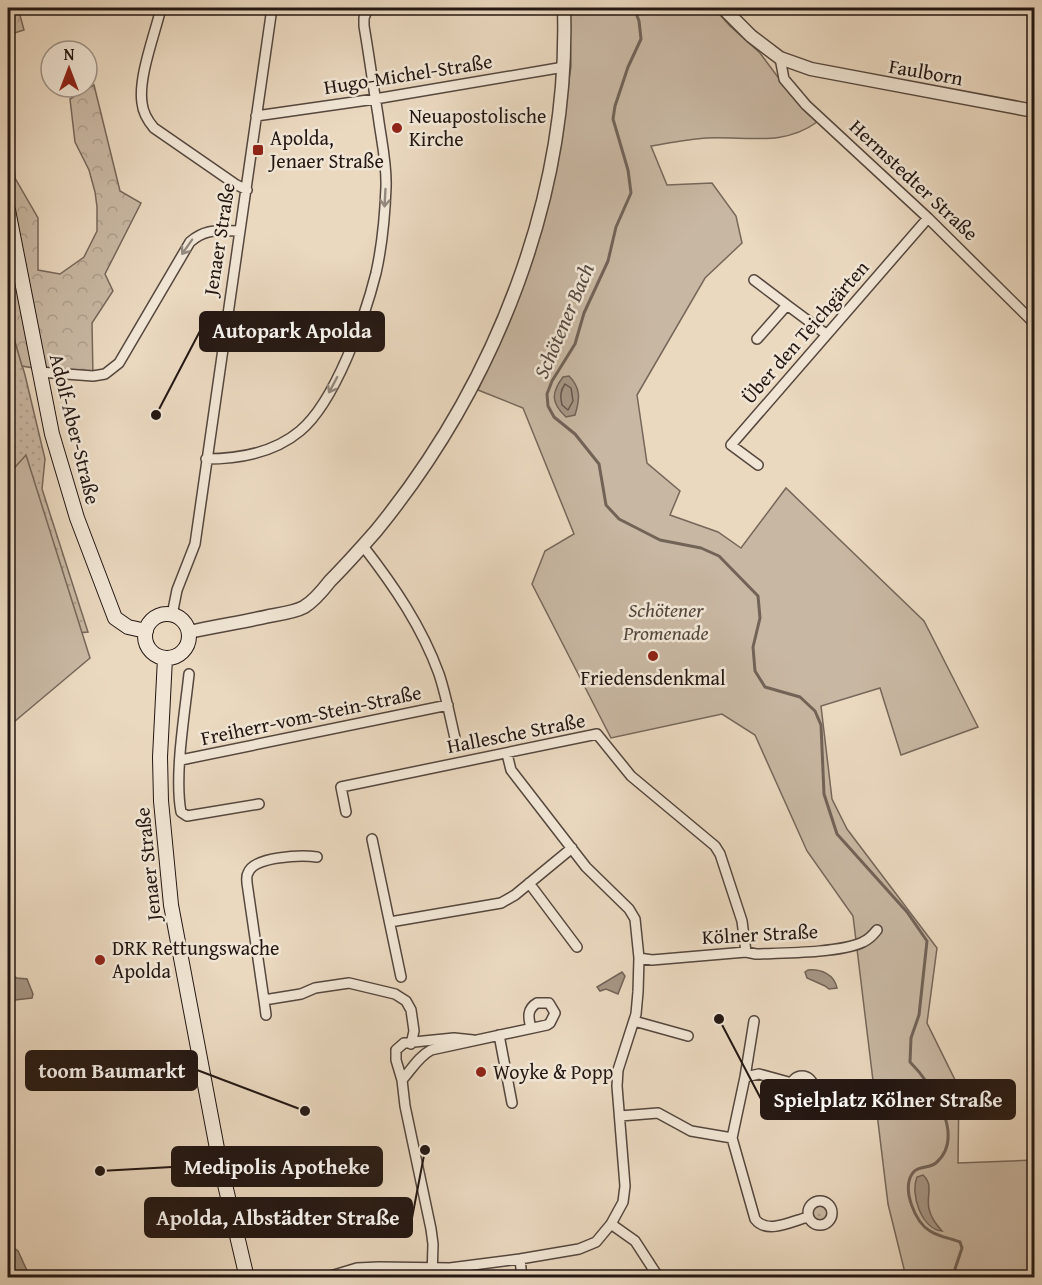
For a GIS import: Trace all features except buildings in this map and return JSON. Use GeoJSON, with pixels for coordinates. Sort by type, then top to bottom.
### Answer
{"type":"FeatureCollection","features":[{"type":"Feature","properties":{"kind":"main road","name":"Adolf-Aber-Straße"},"geometry":{"type":"LineString","coordinates":[[8,210],[39,372],[64,476],[114,618],[129,627],[146,631]]}},
{"type":"Feature","properties":{"kind":"main road"},"geometry":{"type":"LineString","coordinates":[[172,615],[183,621],[189,632],[189,639],[184,651],[178,656],[159,657],[149,649],[146,631],[153,620],[159,616],[172,615]]}},
{"type":"Feature","properties":{"kind":"main road","name":"Jenaer Straße"},"geometry":{"type":"LineString","coordinates":[[165,658],[160,790],[171,905],[243,1276]]}},
{"type":"Feature","properties":{"kind":"main road"},"geometry":{"type":"LineString","coordinates":[[243,1276],[254,1275],[261,1278]]}},
{"type":"Feature","properties":{"kind":"street"},"geometry":{"type":"LineString","coordinates":[[161,8],[143,80],[142,106],[147,118],[154,128],[247,190]]}},
{"type":"Feature","properties":{"kind":"street","name":"Jenaer Straße"},"geometry":{"type":"LineString","coordinates":[[172,615],[177,590],[195,544],[272,8]]}},
{"type":"Feature","properties":{"kind":"street"},"geometry":{"type":"LineString","coordinates":[[206,459],[254,453],[278,446],[298,433],[325,400],[356,334],[376,273],[386,185],[364,26],[368,8]]}},
{"type":"Feature","properties":{"kind":"street"},"geometry":{"type":"LineString","coordinates":[[189,632],[304,607],[363,546],[420,474],[447,433],[486,360],[527,257],[539,218],[555,144],[564,67],[564,8]]}},
{"type":"Feature","properties":{"kind":"street"},"geometry":{"type":"LineString","coordinates":[[723,8],[751,36],[780,58]]}},
{"type":"Feature","properties":{"kind":"street","name":"Faulborn"},"geometry":{"type":"LineString","coordinates":[[780,58],[811,69],[1035,111]]}},
{"type":"Feature","properties":{"kind":"street","name":"Hermstedter Straße"},"geometry":{"type":"LineString","coordinates":[[780,58],[784,79],[806,105],[928,218],[1034,323]]}},
{"type":"Feature","properties":{"kind":"street","name":"Hugo-Michel-Straße"},"geometry":{"type":"LineString","coordinates":[[256,116],[375,99],[564,67]]}},
{"type":"Feature","properties":{"kind":"street","name":"Über den Teichgärten"},"geometry":{"type":"LineString","coordinates":[[758,465],[731,445],[928,218]]}},
{"type":"Feature","properties":{"kind":"street"},"geometry":{"type":"LineString","coordinates":[[39,372],[93,376],[105,374],[119,363],[190,242],[200,233],[207,231],[239,231]]}},
{"type":"Feature","properties":{"kind":"street","name":"Über den Teichgärten"},"geometry":{"type":"LineString","coordinates":[[754,280],[826,334]]}},
{"type":"Feature","properties":{"kind":"street"},"geometry":{"type":"LineString","coordinates":[[757,339],[787,305]]}},
{"type":"Feature","properties":{"kind":"street","name":"Freiherr-vom-Stein-Straße"},"geometry":{"type":"LineString","coordinates":[[363,546],[388,577],[424,638],[439,675],[455,738]]}},
{"type":"Feature","properties":{"kind":"street","name":"Freiherr-vom-Stein-Straße"},"geometry":{"type":"LineString","coordinates":[[189,674],[181,760],[181,812],[187,816],[259,804]]}},
{"type":"Feature","properties":{"kind":"street","name":"Freiherr-vom-Stein-Straße"},"geometry":{"type":"LineString","coordinates":[[181,760],[448,705]]}},
{"type":"Feature","properties":{"kind":"street","name":"Hallesche Straße"},"geometry":{"type":"LineString","coordinates":[[346,813],[341,786],[597,734],[632,776],[715,846],[720,854],[742,921],[746,952]]}},
{"type":"Feature","properties":{"kind":"street"},"geometry":{"type":"LineString","coordinates":[[324,1278],[357,1268],[379,1267],[432,1273],[579,1249],[596,1242],[611,1224],[623,1202],[625,1186],[617,1086],[618,1070],[633,1021],[638,992],[639,958],[635,918],[629,909],[586,867],[510,770],[507,754]]}},
{"type":"Feature","properties":{"kind":"street"},"geometry":{"type":"LineString","coordinates":[[372,839],[401,977]]}},
{"type":"Feature","properties":{"kind":"street"},"geometry":{"type":"LineString","coordinates":[[390,922],[501,903],[515,895],[572,848]]}},
{"type":"Feature","properties":{"kind":"street"},"geometry":{"type":"LineString","coordinates":[[266,1015],[247,883],[248,872],[261,862],[300,855],[317,857]]}},
{"type":"Feature","properties":{"kind":"street"},"geometry":{"type":"LineString","coordinates":[[529,883],[577,947]]}},
{"type":"Feature","properties":{"kind":"street","name":"Kölner Straße"},"geometry":{"type":"LineString","coordinates":[[639,958],[652,960],[746,952],[767,954],[853,946],[871,938],[877,930]]}},
{"type":"Feature","properties":{"kind":"street"},"geometry":{"type":"LineString","coordinates":[[264,1000],[301,994],[315,987],[349,983],[395,994],[406,1001],[411,1010],[414,1031],[411,1044]]}},
{"type":"Feature","properties":{"kind":"street"},"geometry":{"type":"LineString","coordinates":[[633,1021],[688,1036]]}},
{"type":"Feature","properties":{"kind":"street"},"geometry":{"type":"LineString","coordinates":[[754,1022],[746,1077],[732,1138],[755,1219],[760,1225],[770,1228],[808,1217]]}},
{"type":"Feature","properties":{"kind":"street"},"geometry":{"type":"LineString","coordinates":[[419,1056],[431,1050],[531,1028]]}},
{"type":"Feature","properties":{"kind":"street"},"geometry":{"type":"LineString","coordinates":[[499,1035],[512,1103]]}},
{"type":"Feature","properties":{"kind":"street"},"geometry":{"type":"LineString","coordinates":[[432,1273],[434,1244],[395,1053],[400,1045],[418,1041],[454,1038],[473,1040]]}},
{"type":"Feature","properties":{"kind":"street"},"geometry":{"type":"LineString","coordinates":[[402,1080],[413,1068],[419,1056],[418,1050],[411,1044]]}},
{"type":"Feature","properties":{"kind":"street"},"geometry":{"type":"LineString","coordinates":[[746,1077],[759,1074],[792,1083]]}},
{"type":"Feature","properties":{"kind":"street"},"geometry":{"type":"LineString","coordinates":[[620,1116],[658,1113],[691,1131],[732,1138]]}},
{"type":"Feature","properties":{"kind":"street"},"geometry":{"type":"LineString","coordinates":[[611,1224],[635,1241],[659,1278]]}},
{"type":"Feature","properties":{"kind":"street"},"geometry":{"type":"LineString","coordinates":[[520,1259],[522,1278]]}},
{"type":"Feature","properties":{"kind":"green space"},"geometry":{"type":"Polygon","coordinates":[[[8,8],[18,8],[24,30],[8,35],[8,8]]]}},
{"type":"Feature","properties":{"kind":"green space","name":"Schötener Promenade"},"geometry":{"type":"Polygon","coordinates":[[[569,8],[714,8],[760,53],[792,96],[817,122],[804,130],[778,138],[707,138],[651,146],[667,185],[712,183],[736,216],[742,243],[705,278],[637,395],[647,463],[680,491],[670,515],[718,532],[741,548],[786,488],[924,621],[978,727],[901,755],[880,688],[821,706],[832,799],[847,829],[937,948],[927,1023],[959,1088],[958,1163],[1034,1160],[1034,1277],[906,1277],[888,1204],[853,916],[807,851],[755,735],[722,714],[611,738],[532,584],[545,551],[574,534],[523,408],[478,390],[515,304],[560,145],[571,66],[569,8]]]}},
{"type":"Feature","properties":{"kind":"green space"},"geometry":{"type":"Polygon","coordinates":[[[70,99],[97,99],[120,191],[141,203],[105,274],[113,291],[92,323],[93,378],[22,366],[8,317],[8,114],[11,118],[15,178],[38,218],[38,270],[60,274],[84,257],[97,231],[95,192],[89,170],[75,142],[70,99]]]}},
{"type":"Feature","properties":{"kind":"green space"},"geometry":{"type":"Polygon","coordinates":[[[8,317],[25,375],[45,459],[42,489],[88,632],[8,639],[8,317]]]}},
{"type":"Feature","properties":{"kind":"green space"},"geometry":{"type":"Polygon","coordinates":[[[26,455],[90,658],[8,727],[8,475],[26,455]]]}},
{"type":"Feature","properties":{"kind":"green space"},"geometry":{"type":"Polygon","coordinates":[[[800,1080],[806,1080],[810,1087],[806,1094],[800,1094],[796,1090],[796,1084],[800,1080]]]}},
{"type":"Feature","properties":{"kind":"green space"},"geometry":{"type":"Polygon","coordinates":[[[817,1206],[823,1206],[827,1213],[823,1220],[817,1220],[813,1216],[813,1210],[817,1206]]]}},
{"type":"Feature","properties":{"kind":"water"},"geometry":{"type":"Polygon","coordinates":[[[569,376],[576,385],[578,404],[575,415],[566,417],[554,398],[556,388],[563,377],[569,376]]]}},
{"type":"Feature","properties":{"kind":"water"},"geometry":{"type":"Polygon","coordinates":[[[808,970],[826,973],[833,979],[837,988],[829,989],[807,978],[805,972],[808,970]]]}},
{"type":"Feature","properties":{"kind":"water"},"geometry":{"type":"Polygon","coordinates":[[[622,972],[625,976],[618,994],[606,989],[600,991],[597,987],[622,972]]]}},
{"type":"Feature","properties":{"kind":"water"},"geometry":{"type":"Polygon","coordinates":[[[11,975],[27,979],[33,994],[32,998],[15,1000],[8,995],[8,978],[11,975]]]}},
{"type":"Feature","properties":{"kind":"water"},"geometry":{"type":"Polygon","coordinates":[[[923,1175],[929,1187],[930,1212],[942,1231],[928,1224],[916,1201],[915,1184],[917,1177],[923,1175]]]}},
{"type":"Feature","properties":{"kind":"water"},"geometry":{"type":"Polygon","coordinates":[[[8,1243],[18,1251],[30,1277],[8,1277],[8,1243]]]}},
{"type":"Feature","properties":{"kind":"waterway","name":"Schötener Bach"},"geometry":{"type":"LineString","coordinates":[[634,8],[639,21],[641,39],[628,67],[613,119],[628,170],[631,193],[616,227],[608,261],[584,313],[575,344],[552,381],[547,394],[548,406],[554,417],[575,434],[599,464],[606,505],[619,519],[660,540],[701,548],[719,556],[758,596],[760,618],[753,647],[755,671],[765,687],[800,697],[815,711],[821,725],[824,794],[837,834],[907,912],[927,941],[919,1015],[911,1038],[910,1062],[936,1096],[947,1125],[948,1139],[945,1152],[936,1163],[914,1171],[908,1188],[909,1197],[919,1221],[937,1235],[960,1242],[962,1248],[952,1278]]}},
{"type":"Feature","properties":{"kind":"place","name":"Neuapostolische Kirche"},"geometry":{"type":"Point","coordinates":[397,128]}},
{"type":"Feature","properties":{"kind":"place","name":"Apolda, Jenaer Straße"},"geometry":{"type":"Point","coordinates":[258,150]}},
{"type":"Feature","properties":{"kind":"place","name":"Autopark Apolda"},"geometry":{"type":"Point","coordinates":[156,415]}},
{"type":"Feature","properties":{"kind":"place","name":"Friedensdenkmal"},"geometry":{"type":"Point","coordinates":[653,656]}},
{"type":"Feature","properties":{"kind":"place","name":"DRK Rettungswache Apolda"},"geometry":{"type":"Point","coordinates":[100,960]}},
{"type":"Feature","properties":{"kind":"place","name":"Spielplatz Kölner Straße"},"geometry":{"type":"Point","coordinates":[719,1019]}},
{"type":"Feature","properties":{"kind":"place","name":"Woyke & Popp"},"geometry":{"type":"Point","coordinates":[481,1072]}},
{"type":"Feature","properties":{"kind":"place","name":"toom Baumarkt"},"geometry":{"type":"Point","coordinates":[305,1111]}},
{"type":"Feature","properties":{"kind":"place","name":"Apolda, Albstädter Straße"},"geometry":{"type":"Point","coordinates":[425,1150]}},
{"type":"Feature","properties":{"kind":"place","name":"Medipolis Apotheke"},"geometry":{"type":"Point","coordinates":[100,1171]}}]}
